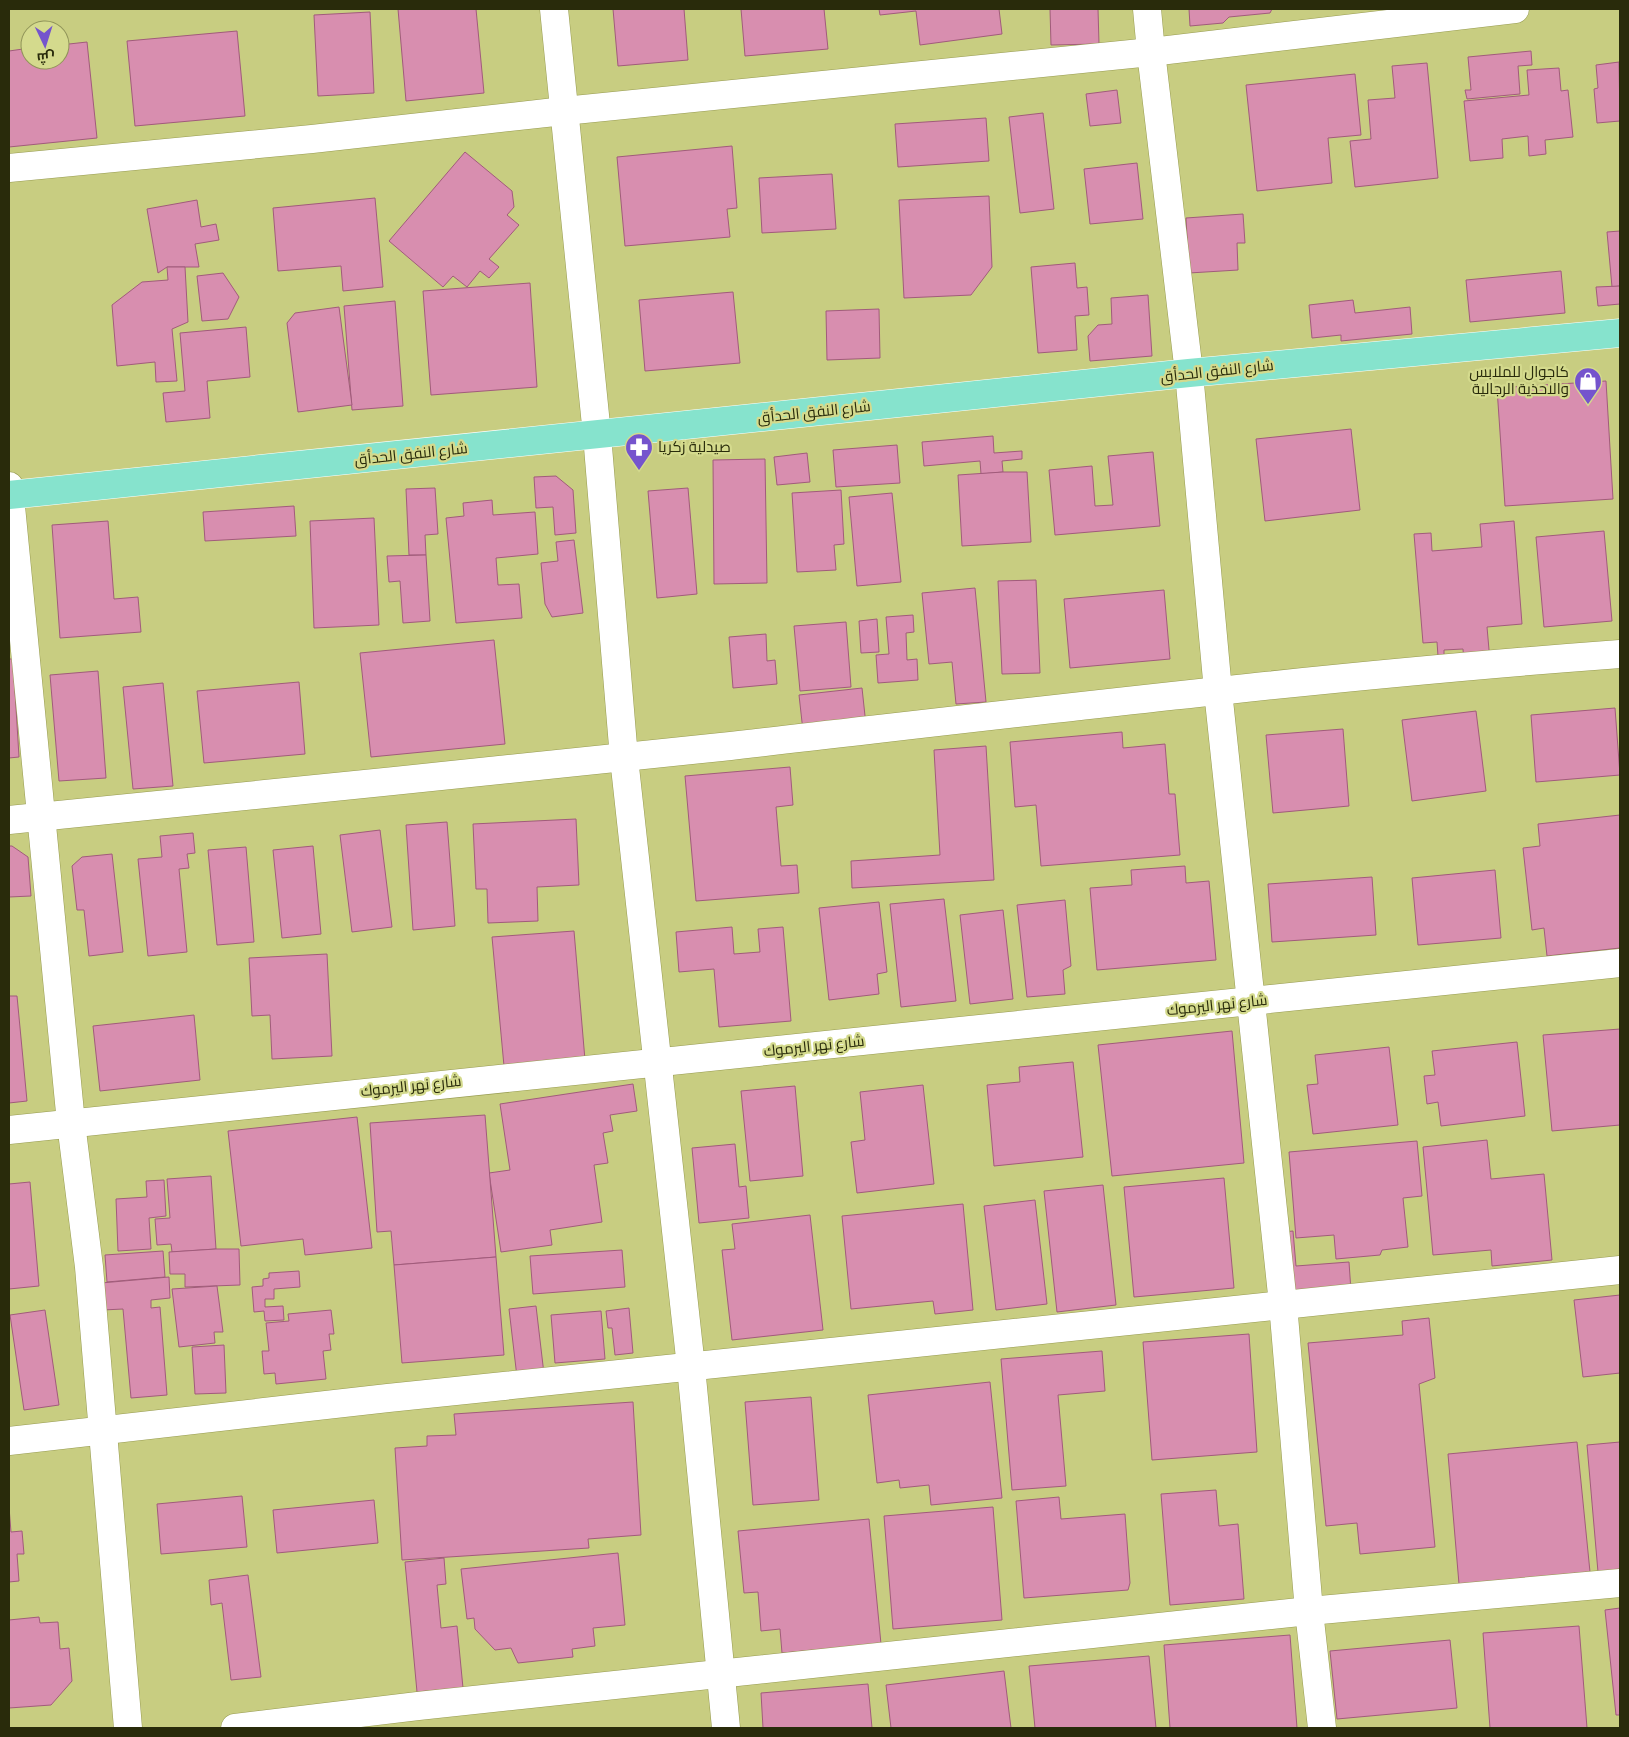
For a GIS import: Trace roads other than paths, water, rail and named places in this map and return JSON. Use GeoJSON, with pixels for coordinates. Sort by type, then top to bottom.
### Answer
{"type":"FeatureCollection","features":[{"type":"Feature","properties":{"kind":"main road","name":"شارع النفق الحدأق"},"geometry":{"type":"LineString","coordinates":[[9,492],[596,435],[1189,373],[1620,332]]}},
{"type":"Feature","properties":{"kind":"street"},"geometry":{"type":"LineString","coordinates":[[554,9],[596,435],[624,758],[691,1367],[726,1728]]}},
{"type":"Feature","properties":{"kind":"street"},"geometry":{"type":"LineString","coordinates":[[1147,9],[1189,373],[1218,691],[1283,1304],[1309,1611],[1322,1728]]}},
{"type":"Feature","properties":{"kind":"street"},"geometry":{"type":"LineString","coordinates":[[9,168],[312,139],[564,111],[1151,52],[1515,9]]}},
{"type":"Feature","properties":{"kind":"street"},"geometry":{"type":"LineString","coordinates":[[9,492],[71,1123],[89,1267],[128,1728]]}},
{"type":"Feature","properties":{"kind":"street"},"geometry":{"type":"LineString","coordinates":[[9,820],[624,758],[1218,691],[1548,659],[1620,654]]}},
{"type":"Feature","properties":{"kind":"street","name":"شارع نهر اليرموك"},"geometry":{"type":"LineString","coordinates":[[9,1130],[1620,963]]}},
{"type":"Feature","properties":{"kind":"street"},"geometry":{"type":"LineString","coordinates":[[9,1441],[388,1398],[1620,1270]]}},
{"type":"Feature","properties":{"kind":"street"},"geometry":{"type":"LineString","coordinates":[[235,1728],[720,1673],[1309,1611],[1620,1583]]}},
{"type":"Feature","properties":{"kind":"place","name":"كاجوال للملابس والاحذية الرجالية"},"geometry":{"type":"Point","coordinates":[1588,405]}},
{"type":"Feature","properties":{"kind":"place","name":"صيدلية زكريا"},"geometry":{"type":"Point","coordinates":[639,471]}}]}
